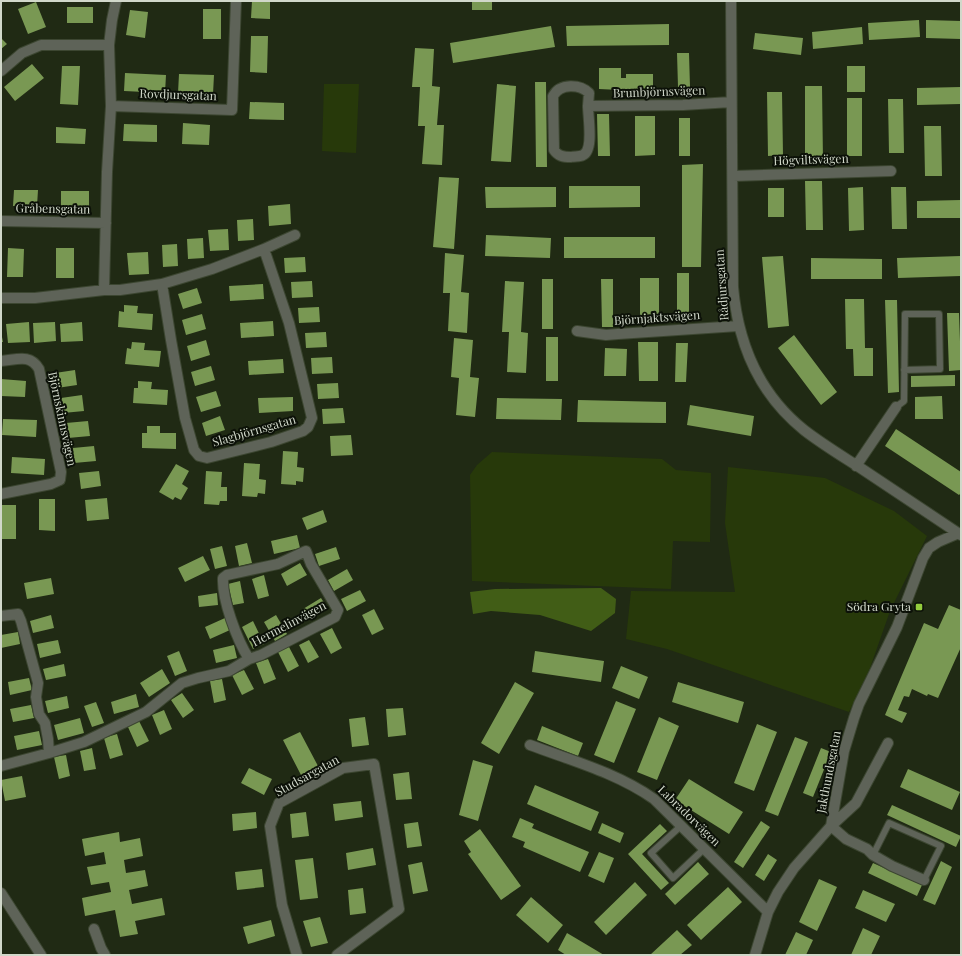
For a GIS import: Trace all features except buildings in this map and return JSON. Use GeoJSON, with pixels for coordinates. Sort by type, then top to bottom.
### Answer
{"type":"FeatureCollection","features":[{"type":"Feature","properties":{"kind":"street"},"geometry":{"type":"LineString","coordinates":[[104,290],[107,172],[111,106],[110,45],[112,20],[116,1]]}},
{"type":"Feature","properties":{"kind":"street","name":"Rovdjursgatan"},"geometry":{"type":"LineString","coordinates":[[111,106],[232,110],[236,1]]}},
{"type":"Feature","properties":{"kind":"street","name":"Rådjursgatan"},"geometry":{"type":"LineString","coordinates":[[731,1],[733,287],[738,326],[746,350],[762,383],[780,407],[803,429],[856,466],[960,534]]}},
{"type":"Feature","properties":{"kind":"street"},"geometry":{"type":"LineString","coordinates":[[1,71],[22,53],[41,45],[110,45]]}},
{"type":"Feature","properties":{"kind":"street"},"geometry":{"type":"LineString","coordinates":[[562,87],[580,87],[590,93],[588,106],[590,145],[586,154],[582,156],[566,157],[557,155],[554,150],[553,96],[556,90],[562,87]]}},
{"type":"Feature","properties":{"kind":"street","name":"Brunbjörnsvägen"},"geometry":{"type":"LineString","coordinates":[[588,106],[683,105],[731,102]]}},
{"type":"Feature","properties":{"kind":"street","name":"Högviltsvägen"},"geometry":{"type":"LineString","coordinates":[[733,176],[890,171]]}},
{"type":"Feature","properties":{"kind":"street","name":"Gråbensgatan"},"geometry":{"type":"LineString","coordinates":[[1,221],[106,223]]}},
{"type":"Feature","properties":{"kind":"street"},"geometry":{"type":"LineString","coordinates":[[1,298],[35,298],[104,290],[120,290],[162,284],[264,249],[295,235]]}},
{"type":"Feature","properties":{"kind":"street","name":"Slagbjörnsgatan"},"geometry":{"type":"LineString","coordinates":[[162,284],[183,404],[194,450],[199,456],[207,458],[271,442],[303,431],[308,427],[312,418],[289,323],[264,249]]}},
{"type":"Feature","properties":{"kind":"street","name":"Björnjaktsvägen"},"geometry":{"type":"LineString","coordinates":[[577,332],[612,334],[738,326]]}},
{"type":"Feature","properties":{"kind":"street","name":"Björnskinnsvägen"},"geometry":{"type":"LineString","coordinates":[[1,361],[27,358],[35,362],[39,369],[61,472],[60,480],[51,484],[1,494]]}},
{"type":"Feature","properties":{"kind":"street"},"geometry":{"type":"LineString","coordinates":[[856,466],[896,407]]}},
{"type":"Feature","properties":{"kind":"street","name":"Jakthundsgatan"},"geometry":{"type":"LineString","coordinates":[[755,955],[768,912],[778,892],[794,868],[831,826],[844,751],[859,704],[897,627],[924,558],[929,548],[938,542],[960,534]]}},
{"type":"Feature","properties":{"kind":"street","name":"Hermelinvägen"},"geometry":{"type":"LineString","coordinates":[[1,766],[84,742],[146,712],[182,683],[229,671],[249,659],[261,655],[335,617],[338,610],[310,564],[306,551],[278,564],[227,575],[223,578],[227,606],[239,640],[249,659]]}},
{"type":"Feature","properties":{"kind":"street"},"geometry":{"type":"LineString","coordinates":[[1,616],[18,614],[21,621],[38,683],[36,697],[38,714],[44,723],[48,739],[49,753]]}},
{"type":"Feature","properties":{"kind":"street"},"geometry":{"type":"LineString","coordinates":[[888,742],[856,803],[831,826],[846,839],[867,849],[873,855],[924,880]]}},
{"type":"Feature","properties":{"kind":"street","name":"Labradorvägen"},"geometry":{"type":"LineString","coordinates":[[530,745],[610,774],[638,788],[654,799],[682,825],[768,912]]}},
{"type":"Feature","properties":{"kind":"street","name":"Studsargatan"},"geometry":{"type":"LineString","coordinates":[[297,955],[282,905],[270,826],[279,803],[343,768],[374,764],[399,909],[337,955]]}},
{"type":"Feature","properties":{"kind":"street"},"geometry":{"type":"LineString","coordinates":[[1,893],[41,955]]}},
{"type":"Feature","properties":{"kind":"street"},"geometry":{"type":"LineString","coordinates":[[94,929],[105,955]]}},
{"type":"Feature","properties":{"kind":"lane"},"geometry":{"type":"LineString","coordinates":[[896,407],[904,401],[904,370],[905,314],[939,314],[940,369],[904,370]]}},
{"type":"Feature","properties":{"kind":"lane"},"geometry":{"type":"LineString","coordinates":[[873,855],[889,823],[941,846],[924,880]]}},
{"type":"Feature","properties":{"kind":"lane"},"geometry":{"type":"LineString","coordinates":[[682,825],[651,853],[673,878],[705,848]]}},
{"type":"Feature","properties":{"kind":"green space"},"geometry":{"type":"Polygon","coordinates":[[[324,84],[359,84],[356,153],[322,151],[324,84]]]}},
{"type":"Feature","properties":{"kind":"green space"},"geometry":{"type":"Polygon","coordinates":[[[492,452],[662,459],[676,470],[711,473],[710,542],[673,541],[671,589],[472,581],[470,475],[477,465],[492,452]]]}},
{"type":"Feature","properties":{"kind":"green space"},"geometry":{"type":"Polygon","coordinates":[[[728,467],[825,478],[894,511],[927,536],[890,611],[870,668],[849,712],[667,649],[626,639],[631,591],[735,592],[725,523],[728,467]]]}},
{"type":"Feature","properties":{"kind":"green space"},"geometry":{"type":"Polygon","coordinates":[[[601,588],[616,599],[615,613],[591,631],[540,615],[491,611],[473,614],[470,592],[495,589],[601,588]]]}},
{"type":"Feature","properties":{"kind":"place","name":"Södra Gryta"},"geometry":{"type":"Point","coordinates":[919,607]}}]}
